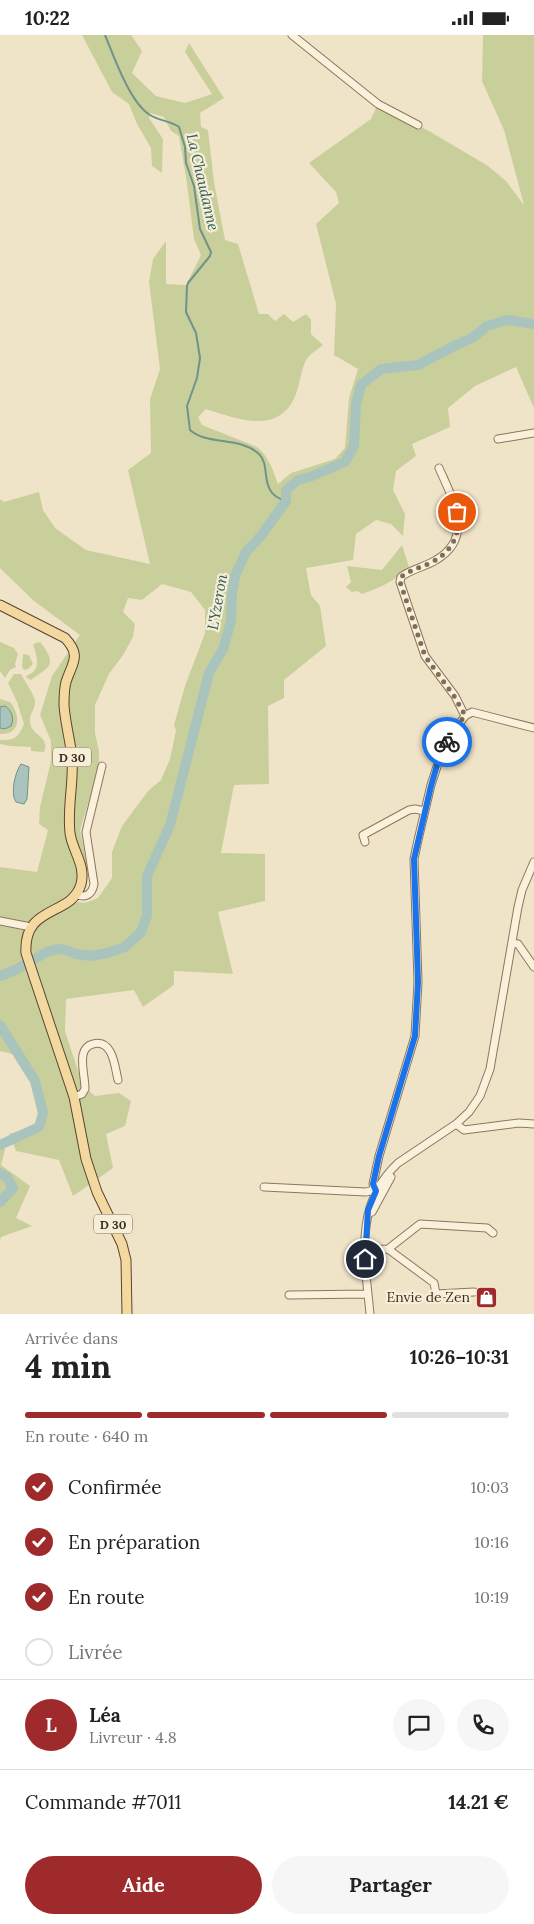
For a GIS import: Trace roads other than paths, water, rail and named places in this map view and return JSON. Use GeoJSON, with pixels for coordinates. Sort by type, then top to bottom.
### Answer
{"type":"FeatureCollection","features":[{"type":"Feature","properties":{"kind":"main road","name":"D 30"},"geometry":{"type":"LineString","coordinates":[[0,605],[65,638],[72,645],[74,651],[75,661],[66,683],[64,703],[72,757],[72,787],[68,820],[70,836],[81,865],[82,875],[81,885],[76,894]]}},
{"type":"Feature","properties":{"kind":"main road"},"geometry":{"type":"LineString","coordinates":[[31,927],[37,920],[66,903],[76,894]]}},
{"type":"Feature","properties":{"kind":"main road","name":"D 30"},"geometry":{"type":"LineString","coordinates":[[31,927],[27,933],[25,945],[27,959],[74,1097],[86,1159],[97,1192],[122,1244],[126,1260],[127,1314]]}},
{"type":"Feature","properties":{"kind":"street"},"geometry":{"type":"LineString","coordinates":[[292,35],[378,104],[418,125]]}},
{"type":"Feature","properties":{"kind":"street"},"geometry":{"type":"LineString","coordinates":[[498,439],[534,433]]}},
{"type":"Feature","properties":{"kind":"street"},"geometry":{"type":"LineString","coordinates":[[439,468],[457,512],[459,523],[456,536],[451,547],[442,556],[430,564],[406,573],[401,577],[400,582],[425,656],[454,696],[465,715]]}},
{"type":"Feature","properties":{"kind":"street"},"geometry":{"type":"LineString","coordinates":[[377,1192],[373,1184],[381,1148],[415,1036],[418,974],[414,859],[424,811],[440,755],[444,745],[465,715],[472,712],[534,727]]}},
{"type":"Feature","properties":{"kind":"street"},"geometry":{"type":"LineString","coordinates":[[76,894],[84,897],[93,890],[94,884],[86,832],[102,766]]}},
{"type":"Feature","properties":{"kind":"street"},"geometry":{"type":"LineString","coordinates":[[365,842],[363,835],[409,810],[424,811]]}},
{"type":"Feature","properties":{"kind":"street"},"geometry":{"type":"LineString","coordinates":[[370,1314],[365,1250],[368,1210],[391,1170],[456,1124],[480,1096],[490,1069],[522,890],[534,862]]}},
{"type":"Feature","properties":{"kind":"street"},"geometry":{"type":"LineString","coordinates":[[0,921],[31,927]]}},
{"type":"Feature","properties":{"kind":"street"},"geometry":{"type":"LineString","coordinates":[[512,943],[518,944],[534,967]]}},
{"type":"Feature","properties":{"kind":"street"},"geometry":{"type":"LineString","coordinates":[[74,1097],[82,1094],[85,1089],[83,1054],[87,1047],[94,1043],[107,1046],[111,1052],[118,1080]]}},
{"type":"Feature","properties":{"kind":"street"},"geometry":{"type":"LineString","coordinates":[[456,1124],[464,1129],[519,1123],[534,1124]]}},
{"type":"Feature","properties":{"kind":"street"},"geometry":{"type":"LineString","coordinates":[[264,1187],[377,1192]]}},
{"type":"Feature","properties":{"kind":"street"},"geometry":{"type":"LineString","coordinates":[[365,1250],[388,1249],[420,1224],[487,1228],[493,1233]]}},
{"type":"Feature","properties":{"kind":"street"},"geometry":{"type":"LineString","coordinates":[[388,1249],[434,1283],[436,1294],[474,1291]]}},
{"type":"Feature","properties":{"kind":"street"},"geometry":{"type":"LineString","coordinates":[[289,1295],[368,1294]]}},
{"type":"Feature","properties":{"kind":"water"},"geometry":{"type":"Polygon","coordinates":[[[5,706],[11,712],[13,720],[11,726],[5,729],[0,728],[0,707],[5,706]]]}},
{"type":"Feature","properties":{"kind":"water"},"geometry":{"type":"Polygon","coordinates":[[[21,764],[29,767],[27,799],[24,804],[16,802],[13,794],[15,777],[21,764]]]}},
{"type":"Feature","properties":{"kind":"waterway","name":"La Chaudanne"},"geometry":{"type":"LineString","coordinates":[[105,35],[123,79],[136,101],[150,115],[179,127],[185,147],[186,163],[194,186],[200,229],[211,252],[187,286],[186,312],[196,333],[200,358],[197,378],[187,406],[190,430],[206,438],[251,448],[263,459],[266,479],[271,492],[286,501]]}},
{"type":"Feature","properties":{"kind":"waterway","name":"L'Yzeron"},"geometry":{"type":"LineString","coordinates":[[0,976],[47,952],[57,949],[91,956],[107,953],[125,947],[141,932],[147,916],[147,876],[170,825],[209,673],[223,649],[231,621],[235,576],[246,552],[260,537],[286,501],[286,490],[298,480],[345,462],[354,446],[356,404],[361,385],[381,369],[418,365],[472,338],[487,326],[507,320],[534,324]]}},
{"type":"Feature","properties":{"kind":"waterway","name":"L'Yzeron"},"geometry":{"type":"LineString","coordinates":[[0,1025],[35,1081],[43,1113],[39,1127],[0,1145]]}},
{"type":"Feature","properties":{"kind":"waterway","name":"L'Yzeron"},"geometry":{"type":"LineString","coordinates":[[0,1173],[7,1177],[13,1188],[0,1202]]}},
{"type":"Feature","properties":{"kind":"place","name":"Envie de Zen"},"geometry":{"type":"Point","coordinates":[486,1297]}}]}
